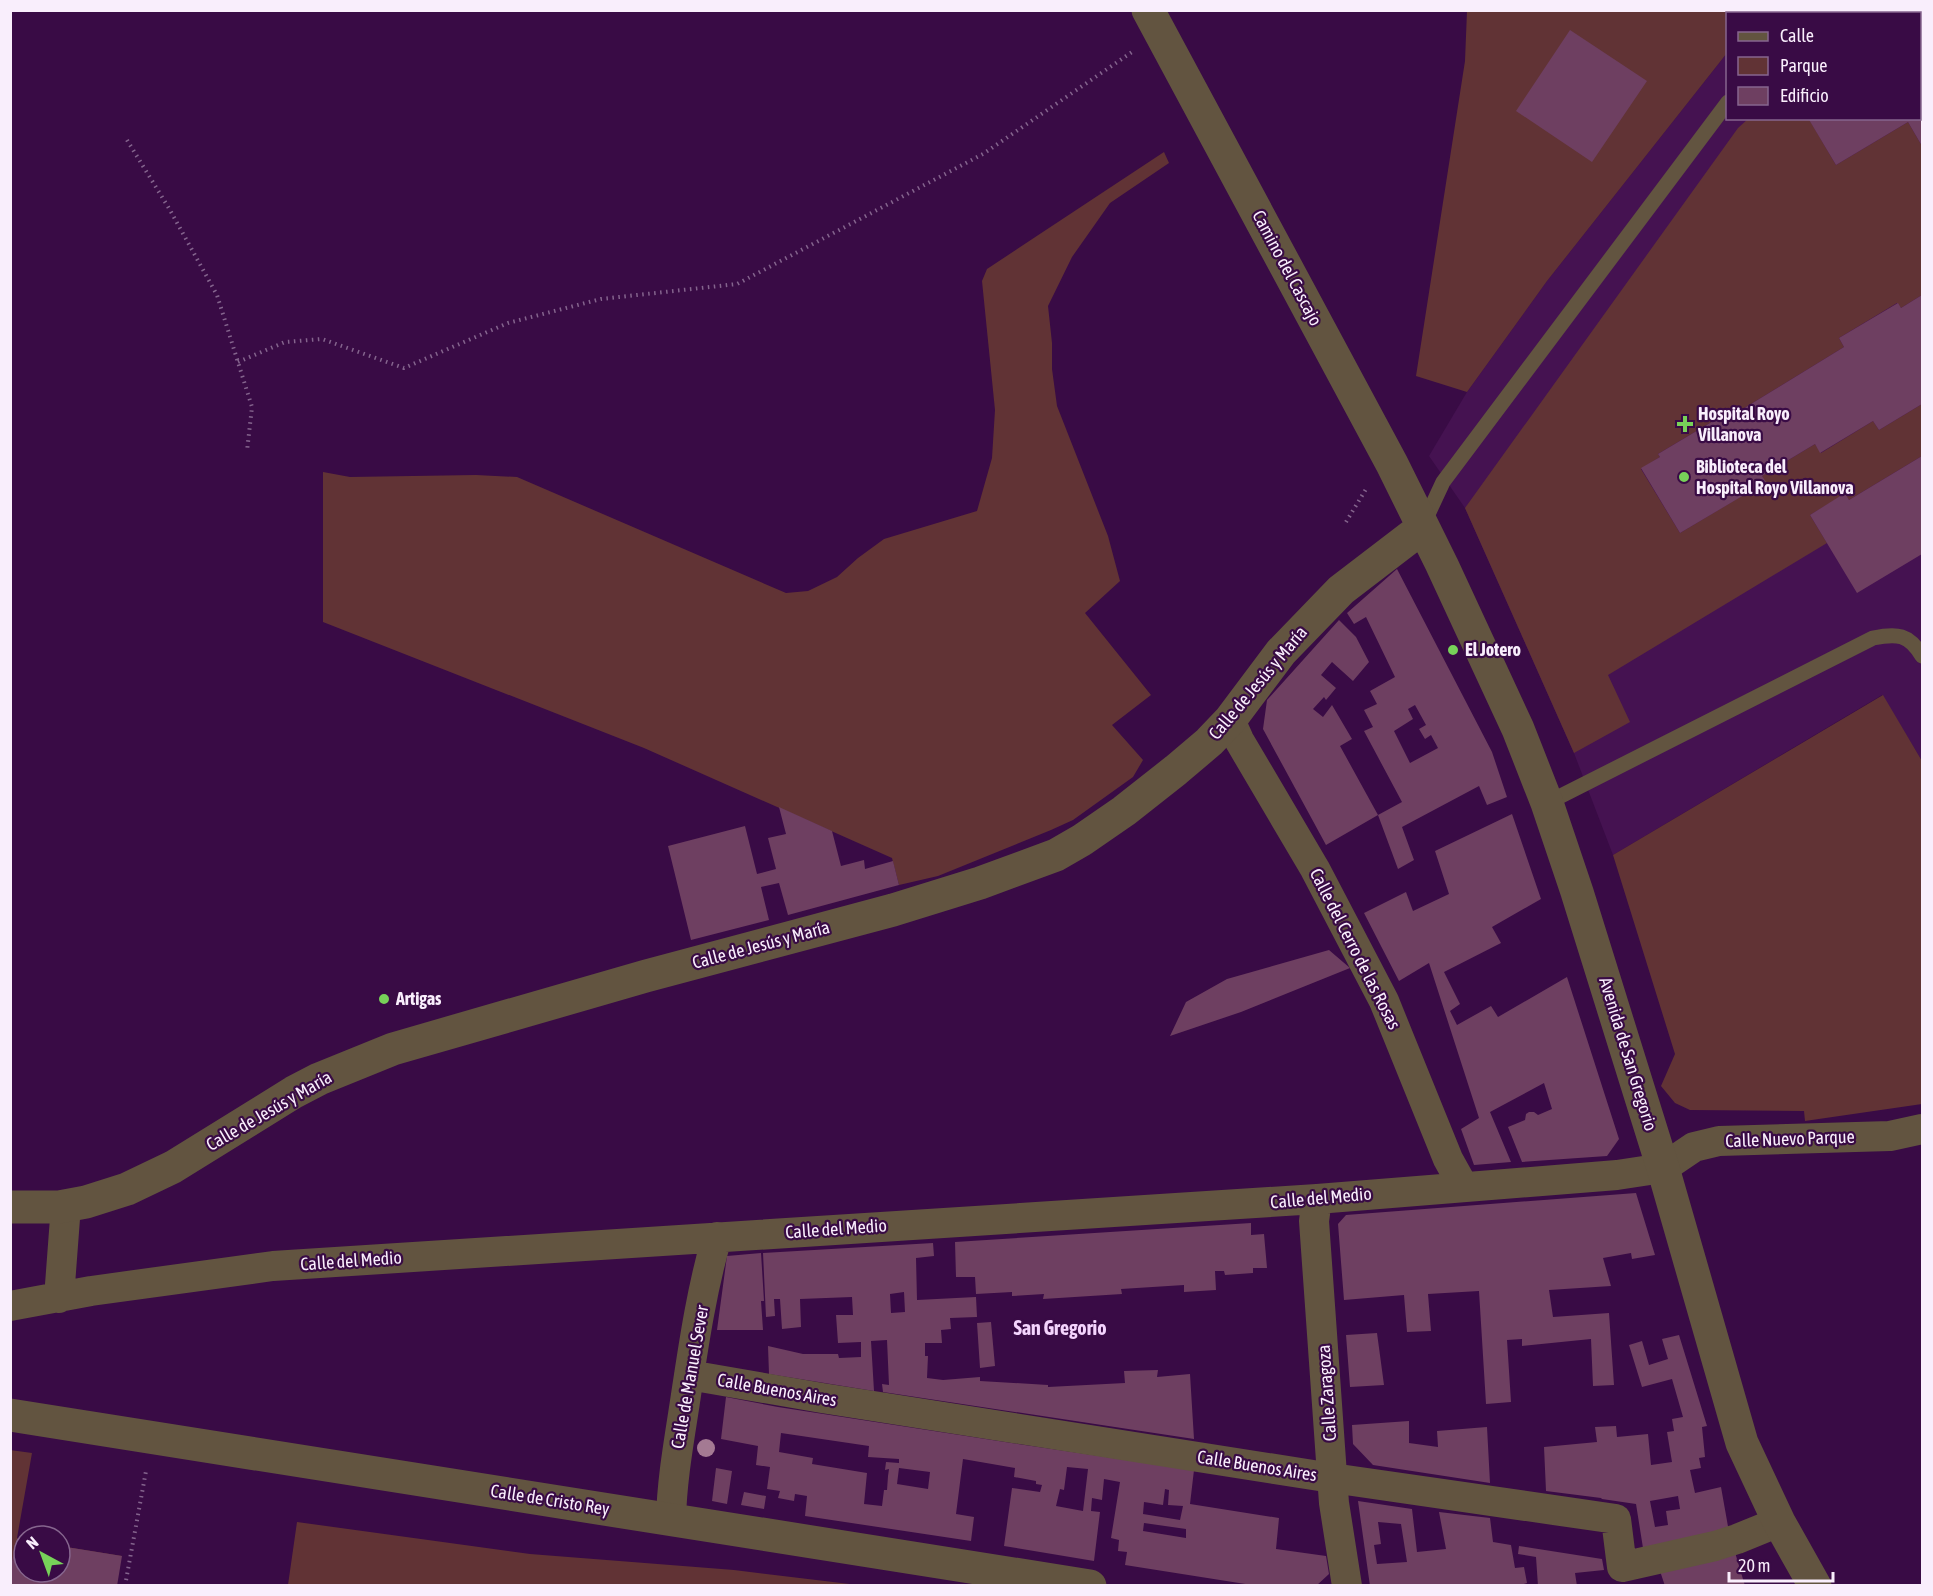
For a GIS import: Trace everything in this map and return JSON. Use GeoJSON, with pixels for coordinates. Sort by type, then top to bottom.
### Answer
{"type":"FeatureCollection","features":[{"type":"Feature","properties":{"kind":"street","name":"Camino del Cascajo"},"geometry":{"type":"LineString","coordinates":[[1154,22],[1392,464],[1422,528]]}},
{"type":"Feature","properties":{"kind":"street","name":"Calle de Jesús y María"},"geometry":{"type":"LineString","coordinates":[[10,1207],[86,1202],[136,1184],[173,1167],[294,1092],[319,1079],[393,1049],[635,979],[893,910],[980,883],[1056,855],[1082,840],[1159,784],[1209,742],[1230,720],[1281,652],[1341,590],[1422,528]]}},
{"type":"Feature","properties":{"kind":"street","name":"Avenida de San Gregorio"},"geometry":{"type":"LineString","coordinates":[[1422,528],[1442,565],[1518,729],[1547,802],[1664,1168],[1742,1443],[1779,1522],[1815,1586]]}},
{"type":"Feature","properties":{"kind":"street","name":"Calle del Cerro de las Rosas"},"geometry":{"type":"LineString","coordinates":[[1230,720],[1239,740],[1315,869],[1384,1001],[1448,1160],[1463,1186]]}},
{"type":"Feature","properties":{"kind":"street","name":"Calle Nuevo Parque"},"geometry":{"type":"LineString","coordinates":[[1664,1168],[1694,1147],[1719,1141],[1890,1136],[1923,1129]]}},
{"type":"Feature","properties":{"kind":"street","name":"Calle del Medio"},"geometry":{"type":"LineString","coordinates":[[10,1306],[91,1291],[273,1266],[1317,1200],[1463,1186],[1617,1175],[1664,1168]]}},
{"type":"Feature","properties":{"kind":"street","name":"Calle Zaragoza"},"geometry":{"type":"LineString","coordinates":[[1317,1200],[1314,1221],[1332,1478],[1347,1586]]}},
{"type":"Feature","properties":{"kind":"street"},"geometry":{"type":"LineString","coordinates":[[59,1298],[66,1205]]}},
{"type":"Feature","properties":{"kind":"street","name":"Calle de Manuel Sever"},"geometry":{"type":"LineString","coordinates":[[671,1519],[672,1489],[689,1375],[710,1261],[717,1237]]}},
{"type":"Feature","properties":{"kind":"street","name":"Calle Buenos Aires"},"geometry":{"type":"LineString","coordinates":[[689,1375],[845,1402],[1332,1478],[1616,1519],[1622,1567],[1737,1539],[1779,1522]]}},
{"type":"Feature","properties":{"kind":"street","name":"Calle de Cristo Rey"},"geometry":{"type":"LineString","coordinates":[[10,1414],[1090,1586]]}},
{"type":"Feature","properties":{"kind":"lane"},"geometry":{"type":"LineString","coordinates":[[1422,528],[1443,482],[1726,105]]}},
{"type":"Feature","properties":{"kind":"lane"},"geometry":{"type":"LineString","coordinates":[[1547,802],[1873,638],[1890,634],[1903,637],[1916,645],[1923,656]]}},
{"type":"Feature","properties":{"kind":"path"},"geometry":{"type":"LineString","coordinates":[[238,362],[285,342],[322,339],[404,368],[508,323],[601,298],[737,284],[982,154],[1154,22]]}},
{"type":"Feature","properties":{"kind":"path"},"geometry":{"type":"LineString","coordinates":[[127,141],[170,210],[217,295],[252,407],[247,452]]}},
{"type":"Feature","properties":{"kind":"path"},"geometry":{"type":"LineString","coordinates":[[125,1586],[146,1470]]}},
{"type":"Feature","properties":{"kind":"shaded area","name":"Hospital Royo Villanova"},"geometry":{"type":"Polygon","coordinates":[[[1922,11],[1922,761],[1882,695],[1613,855],[1574,753],[1465,508],[1429,456],[1467,392],[1547,281],[1726,54],[1726,120],[1921,120],[1921,12],[1760,12],[1922,11]]]}},
{"type":"Feature","properties":{"kind":"green space"},"geometry":{"type":"Polygon","coordinates":[[[1467,11],[1761,11],[1726,12],[1726,54],[1547,281],[1467,392],[1416,376],[1465,61],[1467,11]]]}},
{"type":"Feature","properties":{"kind":"green space"},"geometry":{"type":"Polygon","coordinates":[[[1747,120],[1810,120],[1836,165],[1908,122],[1922,146],[1922,295],[1901,308],[1897,303],[1839,338],[1844,347],[1728,418],[1725,414],[1658,454],[1660,457],[1641,469],[1680,533],[1765,482],[1762,476],[1815,444],[1821,453],[1873,421],[1879,430],[1922,404],[1922,456],[1849,500],[1845,494],[1810,515],[1827,543],[1608,675],[1630,722],[1574,753],[1465,508],[1738,128],[1747,120]]]}},
{"type":"Feature","properties":{"kind":"green space"},"geometry":{"type":"Polygon","coordinates":[[[1164,152],[1169,163],[1110,203],[1072,257],[1048,306],[1057,406],[1108,536],[1120,581],[1085,613],[1151,695],[1112,725],[1143,760],[1133,777],[1073,820],[938,876],[899,885],[892,858],[644,748],[323,622],[323,472],[350,477],[476,475],[517,477],[786,593],[808,591],[837,577],[884,539],[977,511],[992,458],[995,410],[982,281],[987,269],[1164,152]]]}},
{"type":"Feature","properties":{"kind":"green space"},"geometry":{"type":"Polygon","coordinates":[[[1883,695],[1922,761],[1922,1104],[1805,1121],[1804,1111],[1690,1110],[1675,1103],[1661,1086],[1675,1054],[1613,855],[1883,695]]]}},
{"type":"Feature","properties":{"kind":"green space"},"geometry":{"type":"Polygon","coordinates":[[[10,1450],[32,1453],[19,1524],[12,1524],[12,1584],[15,1584],[11,1585],[10,1450]]]}},
{"type":"Feature","properties":{"kind":"green space"},"geometry":{"type":"Polygon","coordinates":[[[297,1522],[530,1554],[734,1570],[858,1585],[288,1585],[297,1522]]]}},
{"type":"Feature","properties":{"kind":"green space"},"geometry":{"type":"Polygon","coordinates":[[[72,1548],[122,1556],[72,1569],[72,1548]]]}},
{"type":"Feature","properties":{"kind":"building"},"geometry":{"type":"Polygon","coordinates":[[[1921,23],[1922,146],[1908,122],[1836,165],[1809,120],[1921,120],[1921,23]]]}},
{"type":"Feature","properties":{"kind":"building"},"geometry":{"type":"Polygon","coordinates":[[[1570,30],[1647,81],[1592,162],[1516,111],[1570,30]]]}},
{"type":"Feature","properties":{"kind":"building"},"geometry":{"type":"Polygon","coordinates":[[[1922,295],[1922,404],[1879,430],[1873,421],[1820,453],[1815,444],[1762,476],[1766,482],[1680,533],[1641,468],[1660,457],[1658,454],[1725,414],[1728,418],[1844,347],[1839,338],[1898,303],[1901,308],[1922,295]]]}},
{"type":"Feature","properties":{"kind":"building"},"geometry":{"type":"Polygon","coordinates":[[[1922,456],[1922,554],[1857,593],[1810,515],[1845,493],[1849,500],[1922,456]]]}},
{"type":"Feature","properties":{"kind":"building"},"geometry":{"type":"Polygon","coordinates":[[[1397,569],[1492,752],[1507,797],[1487,805],[1479,786],[1402,827],[1414,860],[1398,869],[1378,815],[1402,802],[1364,731],[1373,727],[1364,710],[1377,704],[1370,691],[1395,677],[1366,617],[1354,624],[1347,613],[1397,569]],[[1415,705],[1408,709],[1413,719],[1394,731],[1410,763],[1438,748],[1431,735],[1425,739],[1419,729],[1426,725],[1415,705]]]}},
{"type":"Feature","properties":{"kind":"building"},"geometry":{"type":"Polygon","coordinates":[[[1339,620],[1356,637],[1369,662],[1353,681],[1332,662],[1321,675],[1336,688],[1326,700],[1324,697],[1313,709],[1323,717],[1332,705],[1352,739],[1340,746],[1378,815],[1326,845],[1263,729],[1267,700],[1339,620]]]}},
{"type":"Feature","properties":{"kind":"building"},"geometry":{"type":"Polygon","coordinates":[[[779,807],[832,831],[841,866],[864,860],[865,869],[893,861],[899,885],[788,915],[779,883],[761,887],[769,920],[691,940],[668,846],[745,826],[757,874],[776,869],[768,838],[786,834],[779,807]]]}},
{"type":"Feature","properties":{"kind":"building"},"geometry":{"type":"Polygon","coordinates":[[[1512,814],[1541,899],[1492,927],[1501,943],[1444,972],[1460,1004],[1450,1011],[1457,1025],[1491,1006],[1498,1017],[1567,977],[1619,1139],[1607,1156],[1522,1162],[1508,1127],[1525,1120],[1529,1112],[1538,1115],[1552,1109],[1544,1083],[1490,1112],[1511,1162],[1474,1165],[1461,1129],[1479,1118],[1429,963],[1399,981],[1364,913],[1406,892],[1413,911],[1449,894],[1435,851],[1512,814]]]}},
{"type":"Feature","properties":{"kind":"building"},"geometry":{"type":"Polygon","coordinates":[[[1329,950],[1350,968],[1241,1012],[1170,1036],[1186,1002],[1227,979],[1329,950]]]}},
{"type":"Feature","properties":{"kind":"building"},"geometry":{"type":"Polygon","coordinates":[[[1636,1193],[1655,1255],[1632,1259],[1631,1253],[1603,1258],[1611,1286],[1549,1290],[1553,1317],[1609,1313],[1614,1385],[1593,1386],[1591,1339],[1522,1346],[1522,1339],[1507,1340],[1511,1402],[1486,1404],[1479,1291],[1428,1294],[1431,1331],[1407,1332],[1404,1295],[1344,1300],[1338,1224],[1346,1215],[1636,1193]]]}},
{"type":"Feature","properties":{"kind":"building"},"geometry":{"type":"Polygon","coordinates":[[[1251,1223],[1251,1235],[1264,1234],[1267,1268],[1253,1268],[1253,1273],[1225,1275],[1224,1271],[1215,1271],[1216,1290],[1184,1292],[1184,1285],[1121,1289],[1122,1294],[1043,1299],[1044,1294],[1012,1296],[1012,1292],[976,1294],[975,1277],[956,1277],[955,1242],[1251,1223]]]}},
{"type":"Feature","properties":{"kind":"building"},"geometry":{"type":"Polygon","coordinates":[[[933,1243],[934,1256],[916,1258],[917,1300],[976,1297],[977,1317],[950,1318],[951,1329],[941,1330],[942,1343],[925,1343],[925,1356],[928,1356],[927,1378],[943,1380],[980,1377],[980,1381],[1048,1385],[1048,1387],[1125,1383],[1124,1371],[1158,1370],[1157,1377],[1190,1374],[1194,1439],[883,1392],[882,1384],[889,1385],[887,1340],[871,1341],[874,1391],[769,1374],[768,1346],[803,1354],[838,1354],[839,1358],[861,1357],[861,1342],[838,1343],[836,1315],[853,1315],[852,1297],[800,1299],[801,1327],[782,1329],[780,1299],[774,1299],[775,1316],[766,1317],[763,1253],[933,1243]],[[904,1292],[890,1294],[891,1313],[905,1312],[904,1292]]]}},
{"type":"Feature","properties":{"kind":"building"},"geometry":{"type":"Polygon","coordinates":[[[761,1253],[763,1330],[717,1330],[727,1256],[761,1253]]]}},
{"type":"Feature","properties":{"kind":"building"},"geometry":{"type":"Polygon","coordinates":[[[991,1322],[995,1366],[980,1368],[977,1323],[991,1322]]]}},
{"type":"Feature","properties":{"kind":"building"},"geometry":{"type":"Polygon","coordinates":[[[1377,1333],[1384,1385],[1350,1387],[1346,1335],[1377,1333]]]}},
{"type":"Feature","properties":{"kind":"building"},"geometry":{"type":"Polygon","coordinates":[[[1679,1335],[1707,1426],[1702,1427],[1705,1457],[1699,1458],[1701,1468],[1690,1470],[1695,1493],[1721,1487],[1729,1532],[1643,1548],[1636,1504],[1546,1491],[1544,1447],[1597,1442],[1595,1427],[1616,1426],[1617,1437],[1648,1434],[1651,1465],[1672,1462],[1667,1432],[1674,1431],[1672,1419],[1683,1417],[1672,1379],[1642,1387],[1629,1345],[1642,1341],[1649,1365],[1668,1359],[1662,1339],[1679,1335]],[[1678,1496],[1650,1501],[1655,1527],[1668,1525],[1666,1511],[1680,1509],[1678,1496]]]}},
{"type":"Feature","properties":{"kind":"building"},"geometry":{"type":"Polygon","coordinates":[[[726,1397],[778,1407],[1194,1470],[1190,1504],[1279,1518],[1276,1549],[1326,1556],[1329,1574],[1316,1586],[1258,1586],[1125,1565],[1127,1552],[1118,1551],[1119,1540],[1111,1538],[1120,1482],[1104,1479],[1102,1500],[1092,1498],[1091,1511],[1100,1512],[1094,1561],[1004,1546],[1012,1488],[1040,1492],[1042,1485],[1036,1484],[1036,1481],[1014,1477],[1015,1468],[963,1459],[956,1514],[974,1517],[971,1541],[805,1516],[807,1496],[795,1494],[794,1501],[778,1498],[780,1491],[767,1489],[770,1467],[756,1465],[758,1446],[721,1439],[726,1397]],[[781,1433],[779,1452],[813,1458],[812,1464],[867,1473],[864,1504],[882,1506],[884,1490],[887,1490],[889,1469],[885,1470],[886,1462],[899,1463],[899,1459],[868,1457],[869,1446],[781,1433]],[[1067,1467],[1064,1490],[1060,1489],[1056,1506],[1083,1511],[1088,1469],[1067,1467]],[[899,1468],[897,1484],[928,1489],[930,1472],[899,1468]],[[1165,1489],[1163,1505],[1144,1502],[1143,1514],[1180,1520],[1183,1506],[1168,1505],[1169,1490],[1165,1489]],[[1144,1523],[1143,1531],[1186,1538],[1186,1529],[1144,1523]]]}},
{"type":"Feature","properties":{"kind":"building"},"geometry":{"type":"Polygon","coordinates":[[[1409,1421],[1409,1443],[1438,1447],[1437,1431],[1487,1427],[1490,1483],[1373,1465],[1353,1444],[1352,1425],[1409,1421]]]}},
{"type":"Feature","properties":{"kind":"building"},"geometry":{"type":"Polygon","coordinates":[[[716,1468],[732,1471],[727,1504],[712,1501],[716,1468]]]}},
{"type":"Feature","properties":{"kind":"building"},"geometry":{"type":"Polygon","coordinates":[[[744,1492],[766,1496],[764,1509],[741,1505],[744,1492]]]}},
{"type":"Feature","properties":{"kind":"building"},"geometry":{"type":"Polygon","coordinates":[[[1358,1501],[1412,1509],[1417,1552],[1446,1549],[1439,1512],[1490,1518],[1493,1542],[1511,1545],[1515,1568],[1524,1567],[1527,1583],[1518,1586],[1370,1586],[1358,1501]],[[1378,1522],[1381,1544],[1374,1545],[1377,1564],[1407,1562],[1401,1524],[1378,1522]]]}},
{"type":"Feature","properties":{"kind":"building"},"geometry":{"type":"Polygon","coordinates":[[[1519,1546],[1602,1559],[1604,1570],[1575,1573],[1577,1586],[1538,1586],[1536,1557],[1518,1554],[1519,1546]]]}},
{"type":"Feature","properties":{"kind":"building"},"geometry":{"type":"Polygon","coordinates":[[[72,1548],[122,1556],[117,1586],[10,1586],[12,1561],[12,1584],[72,1584],[72,1548]]]}},
{"type":"Feature","properties":{"kind":"building"},"geometry":{"type":"Polygon","coordinates":[[[1734,1549],[1745,1586],[1665,1586],[1660,1571],[1734,1549]]]}},
{"type":"Feature","properties":{"kind":"place","name":"Hospital Royo Villanova"},"geometry":{"type":"Point","coordinates":[1685,424]}},
{"type":"Feature","properties":{"kind":"place","name":"Biblioteca del Hospital Royo Villanova"},"geometry":{"type":"Point","coordinates":[1684,477]}},
{"type":"Feature","properties":{"kind":"place","name":"El Jotero"},"geometry":{"type":"Point","coordinates":[1453,650]}},
{"type":"Feature","properties":{"kind":"place","name":"Artigas"},"geometry":{"type":"Point","coordinates":[384,999]}},
{"type":"Feature","properties":{"kind":"district","name":"San Gregorio"},"geometry":{"type":"Point","coordinates":[1060,1328]}}]}
